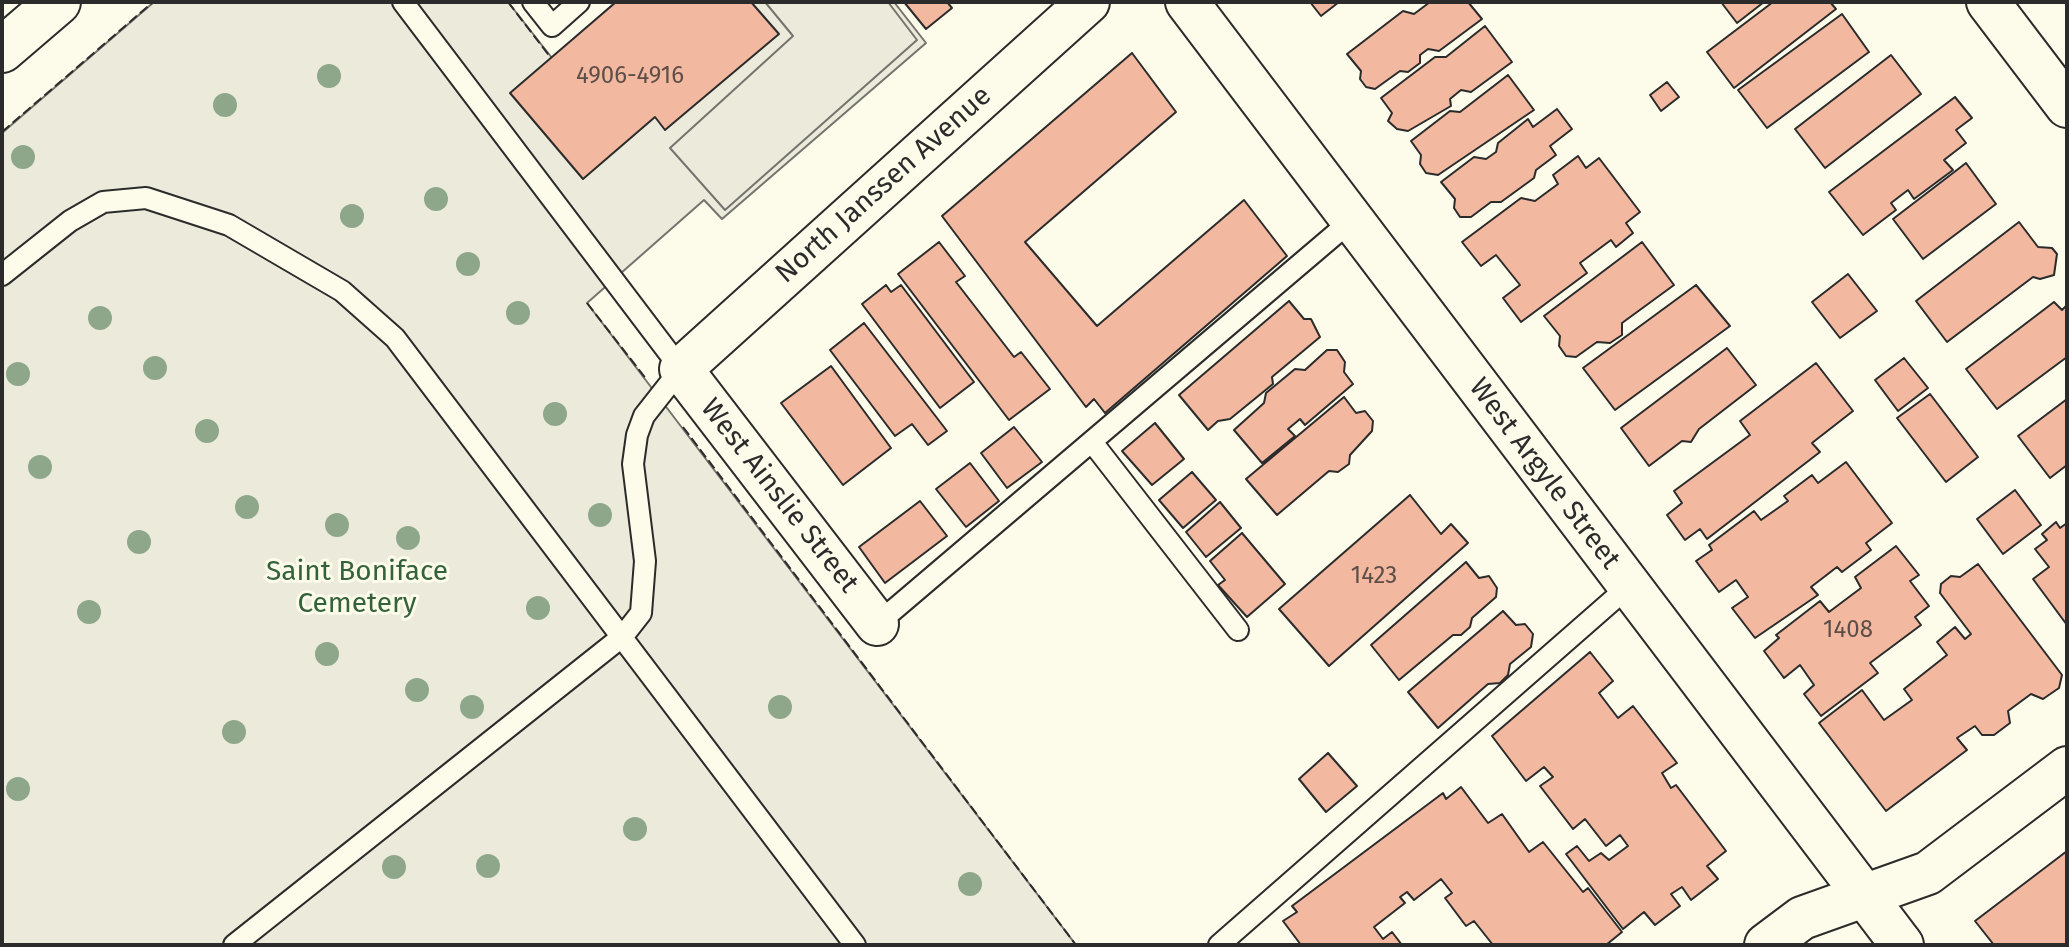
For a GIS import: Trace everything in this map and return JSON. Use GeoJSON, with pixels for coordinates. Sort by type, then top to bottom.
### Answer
{"type":"FeatureCollection","features":[{"type":"Feature","properties":{"kind":"main road"},"geometry":{"type":"LineString","coordinates":[[2,50],[58,2]]}},
{"type":"Feature","properties":{"kind":"street","name":"North Janssen Avenue"},"geometry":{"type":"LineString","coordinates":[[681,369],[1088,2]]}},
{"type":"Feature","properties":{"kind":"street","name":"West Argyle Street"},"geometry":{"type":"LineString","coordinates":[[1187,2],[1902,945]]}},
{"type":"Feature","properties":{"kind":"street"},"geometry":{"type":"LineString","coordinates":[[1988,2],[2067,106]]}},
{"type":"Feature","properties":{"kind":"street","name":"West Ainslie Street"},"geometry":{"type":"LineString","coordinates":[[681,369],[877,624]]}},
{"type":"Feature","properties":{"kind":"street"},"geometry":{"type":"LineString","coordinates":[[1766,945],[1802,918],[1928,873],[2067,768]]}},
{"type":"Feature","properties":{"kind":"lane"},"geometry":{"type":"LineString","coordinates":[[234,945],[623,636],[641,613],[645,561],[633,464],[637,435],[644,416],[681,369],[403,2]]}},
{"type":"Feature","properties":{"kind":"lane"},"geometry":{"type":"LineString","coordinates":[[533,2],[552,26],[579,2]]}},
{"type":"Feature","properties":{"kind":"lane"},"geometry":{"type":"LineString","coordinates":[[2,275],[70,221],[103,202],[146,198],[183,207],[229,225],[342,291],[395,338],[855,945]]}},
{"type":"Feature","properties":{"kind":"lane"},"geometry":{"type":"LineString","coordinates":[[877,624],[1352,220]]}},
{"type":"Feature","properties":{"kind":"lane"},"geometry":{"type":"LineString","coordinates":[[1092,442],[1238,630]]}},
{"type":"Feature","properties":{"kind":"lane"},"geometry":{"type":"LineString","coordinates":[[1219,945],[1629,586]]}},
{"type":"Feature","properties":{"kind":"green space","name":"Saint Boniface Cemetery"},"geometry":{"type":"Polygon","coordinates":[[[154,2],[508,2],[552,58],[616,2],[894,2],[926,43],[722,219],[704,200],[587,303],[1076,945],[2,945],[2,133],[154,2]]]}},
{"type":"Feature","properties":{"kind":"shaded area"},"geometry":{"type":"Polygon","coordinates":[[[765,2],[888,2],[917,40],[725,210],[670,148],[793,36],[765,2]]]}},
{"type":"Feature","properties":{"kind":"building"},"geometry":{"type":"Polygon","coordinates":[[[616,2],[751,2],[779,34],[665,130],[655,117],[583,179],[510,93],[616,2]]]}},
{"type":"Feature","properties":{"kind":"building"},"geometry":{"type":"Polygon","coordinates":[[[904,2],[947,2],[952,8],[926,29],[904,2]]]}},
{"type":"Feature","properties":{"kind":"building"},"geometry":{"type":"Polygon","coordinates":[[[1310,2],[1339,2],[1321,16],[1310,2]]]}},
{"type":"Feature","properties":{"kind":"building"},"geometry":{"type":"Polygon","coordinates":[[[1430,2],[1468,2],[1482,19],[1439,51],[1428,49],[1420,55],[1420,63],[1408,72],[1400,71],[1375,89],[1366,87],[1360,79],[1361,71],[1347,54],[1403,11],[1414,14],[1430,2]]]}},
{"type":"Feature","properties":{"kind":"building"},"geometry":{"type":"Polygon","coordinates":[[[1721,2],[1764,2],[1737,23],[1721,2]]]}},
{"type":"Feature","properties":{"kind":"building"},"geometry":{"type":"Polygon","coordinates":[[[1773,2],[1830,2],[1836,9],[1734,88],[1707,52],[1773,2]]]}},
{"type":"Feature","properties":{"kind":"building"},"geometry":{"type":"Polygon","coordinates":[[[1842,14],[1869,52],[1767,128],[1738,90],[1842,14]]]}},
{"type":"Feature","properties":{"kind":"building"},"geometry":{"type":"Polygon","coordinates":[[[1485,26],[1512,62],[1471,92],[1461,90],[1450,99],[1451,106],[1408,131],[1397,129],[1388,121],[1392,113],[1381,98],[1435,57],[1446,57],[1485,26]]]}},
{"type":"Feature","properties":{"kind":"building"},"geometry":{"type":"Polygon","coordinates":[[[1132,53],[1176,112],[1025,242],[1097,326],[1244,200],[1287,256],[1105,413],[1094,399],[1086,407],[942,216],[1132,53]]]}},
{"type":"Feature","properties":{"kind":"building"},"geometry":{"type":"Polygon","coordinates":[[[1891,55],[1921,94],[1825,168],[1795,129],[1891,55]]]}},
{"type":"Feature","properties":{"kind":"building"},"geometry":{"type":"Polygon","coordinates":[[[1508,75],[1534,110],[1438,175],[1426,173],[1420,164],[1421,155],[1411,141],[1450,111],[1460,112],[1508,75]]]}},
{"type":"Feature","properties":{"kind":"building"},"geometry":{"type":"Polygon","coordinates":[[[1667,82],[1679,97],[1661,111],[1650,95],[1667,82]]]}},
{"type":"Feature","properties":{"kind":"building"},"geometry":{"type":"Polygon","coordinates":[[[1955,97],[1972,118],[1956,130],[1966,143],[1944,160],[1953,170],[1914,199],[1908,190],[1891,203],[1896,210],[1863,235],[1829,192],[1955,97]]]}},
{"type":"Feature","properties":{"kind":"building"},"geometry":{"type":"Polygon","coordinates":[[[1557,109],[1572,129],[1550,146],[1556,155],[1536,170],[1534,178],[1501,202],[1491,202],[1471,217],[1460,217],[1454,208],[1455,199],[1441,182],[1474,157],[1486,159],[1496,152],[1498,143],[1528,119],[1533,127],[1557,109]]]}},
{"type":"Feature","properties":{"kind":"building"},"geometry":{"type":"Polygon","coordinates":[[[1578,156],[1586,168],[1599,158],[1640,212],[1626,223],[1633,233],[1616,247],[1611,240],[1580,263],[1587,273],[1521,322],[1503,298],[1520,285],[1496,255],[1481,266],[1462,242],[1521,198],[1535,201],[1558,184],[1553,175],[1578,156]]]}},
{"type":"Feature","properties":{"kind":"building"},"geometry":{"type":"Polygon","coordinates":[[[1966,163],[1996,204],[1923,259],[1893,219],[1966,163]]]}},
{"type":"Feature","properties":{"kind":"building"},"geometry":{"type":"Polygon","coordinates":[[[2019,222],[2038,247],[2052,248],[2057,254],[2054,275],[2040,279],[2033,277],[1947,342],[1916,301],[2019,222]]]}},
{"type":"Feature","properties":{"kind":"building"},"geometry":{"type":"Polygon","coordinates":[[[939,242],[965,276],[956,282],[1014,357],[1021,352],[1050,389],[1009,420],[898,274],[939,242]]]}},
{"type":"Feature","properties":{"kind":"building"},"geometry":{"type":"Polygon","coordinates":[[[1642,242],[1674,285],[1622,323],[1622,335],[1610,343],[1597,342],[1576,357],[1566,356],[1559,346],[1560,336],[1544,316],[1642,242]]]}},
{"type":"Feature","properties":{"kind":"building"},"geometry":{"type":"Polygon","coordinates":[[[1848,274],[1877,311],[1840,338],[1812,302],[1848,274]]]}},
{"type":"Feature","properties":{"kind":"building"},"geometry":{"type":"Polygon","coordinates":[[[886,285],[891,292],[901,285],[974,382],[940,408],[862,304],[886,285]]]}},
{"type":"Feature","properties":{"kind":"building"},"geometry":{"type":"Polygon","coordinates":[[[1696,285],[1730,326],[1615,410],[1583,368],[1696,285]]]}},
{"type":"Feature","properties":{"kind":"building"},"geometry":{"type":"Polygon","coordinates":[[[1289,301],[1304,319],[1311,319],[1320,337],[1272,377],[1273,384],[1230,419],[1218,421],[1208,430],[1179,395],[1289,301]]]}},
{"type":"Feature","properties":{"kind":"building"},"geometry":{"type":"Polygon","coordinates":[[[2054,302],[2062,310],[2067,305],[2067,357],[1997,409],[1966,369],[2054,302]]]}},
{"type":"Feature","properties":{"kind":"building"},"geometry":{"type":"Polygon","coordinates":[[[864,323],[947,431],[928,445],[912,424],[895,436],[830,350],[864,323]]]}},
{"type":"Feature","properties":{"kind":"building"},"geometry":{"type":"Polygon","coordinates":[[[1727,348],[1756,385],[1699,429],[1691,442],[1682,441],[1649,466],[1621,428],[1727,348]]]}},
{"type":"Feature","properties":{"kind":"building"},"geometry":{"type":"Polygon","coordinates":[[[1327,350],[1337,350],[1345,362],[1344,372],[1353,384],[1305,425],[1300,419],[1288,429],[1295,436],[1262,463],[1234,430],[1264,403],[1266,393],[1295,369],[1305,370],[1327,350]]]}},
{"type":"Feature","properties":{"kind":"building"},"geometry":{"type":"Polygon","coordinates":[[[1904,358],[1928,388],[1898,411],[1875,380],[1904,358]]]}},
{"type":"Feature","properties":{"kind":"building"},"geometry":{"type":"Polygon","coordinates":[[[1816,363],[1853,411],[1812,443],[1820,452],[1707,539],[1700,529],[1685,540],[1667,515],[1682,503],[1674,491],[1750,435],[1740,421],[1816,363]]]}},
{"type":"Feature","properties":{"kind":"building"},"geometry":{"type":"Polygon","coordinates":[[[831,366],[891,448],[843,485],[781,403],[831,366]]]}},
{"type":"Feature","properties":{"kind":"building"},"geometry":{"type":"Polygon","coordinates":[[[1930,394],[1978,457],[1946,482],[1897,418],[1930,394]]]}},
{"type":"Feature","properties":{"kind":"building"},"geometry":{"type":"Polygon","coordinates":[[[1344,397],[1356,413],[1365,411],[1373,421],[1372,431],[1350,455],[1349,464],[1338,472],[1329,471],[1277,515],[1246,479],[1344,397]]]}},
{"type":"Feature","properties":{"kind":"building"},"geometry":{"type":"Polygon","coordinates":[[[2067,399],[2067,465],[2050,478],[2018,436],[2067,399]]]}},
{"type":"Feature","properties":{"kind":"building"},"geometry":{"type":"Polygon","coordinates":[[[1155,423],[1184,459],[1152,485],[1122,451],[1155,423]]]}},
{"type":"Feature","properties":{"kind":"building"},"geometry":{"type":"Polygon","coordinates":[[[1014,427],[1042,462],[1007,488],[981,453],[1014,427]]]}},
{"type":"Feature","properties":{"kind":"building"},"geometry":{"type":"Polygon","coordinates":[[[1846,462],[1892,523],[1866,543],[1871,550],[1842,572],[1837,567],[1811,587],[1818,595],[1755,638],[1732,608],[1748,597],[1736,580],[1719,592],[1696,561],[1712,550],[1709,545],[1754,511],[1761,520],[1788,501],[1784,496],[1812,475],[1818,483],[1846,462]]]}},
{"type":"Feature","properties":{"kind":"building"},"geometry":{"type":"Polygon","coordinates":[[[970,463],[999,501],[966,527],[936,489],[970,463]]]}},
{"type":"Feature","properties":{"kind":"building"},"geometry":{"type":"Polygon","coordinates":[[[1192,472],[1216,500],[1183,528],[1159,500],[1192,472]]]}},
{"type":"Feature","properties":{"kind":"building"},"geometry":{"type":"Polygon","coordinates":[[[2015,490],[2041,525],[2003,554],[1977,519],[2015,490]]]}},
{"type":"Feature","properties":{"kind":"building"},"geometry":{"type":"Polygon","coordinates":[[[1410,495],[1441,534],[1451,524],[1468,543],[1329,666],[1279,609],[1410,495]]]}},
{"type":"Feature","properties":{"kind":"building"},"geometry":{"type":"Polygon","coordinates":[[[920,501],[947,536],[885,583],[859,547],[920,501]]]}},
{"type":"Feature","properties":{"kind":"building"},"geometry":{"type":"Polygon","coordinates":[[[1220,502],[1241,528],[1206,557],[1186,532],[1220,502]]]}},
{"type":"Feature","properties":{"kind":"building"},"geometry":{"type":"Polygon","coordinates":[[[2056,522],[2060,528],[2067,523],[2067,625],[2033,579],[2049,567],[2035,549],[2047,540],[2042,534],[2056,522]]]}},
{"type":"Feature","properties":{"kind":"building"},"geometry":{"type":"Polygon","coordinates":[[[1242,533],[1285,584],[1247,617],[1218,585],[1225,580],[1210,561],[1242,533]]]}},
{"type":"Feature","properties":{"kind":"building"},"geometry":{"type":"Polygon","coordinates":[[[1896,546],[1919,575],[1910,581],[1929,606],[1915,617],[1921,625],[1870,663],[1878,673],[1821,716],[1804,694],[1814,685],[1800,665],[1784,678],[1764,651],[1779,638],[1776,635],[1820,601],[1829,612],[1861,588],[1855,577],[1896,546]]]}},
{"type":"Feature","properties":{"kind":"building"},"geometry":{"type":"Polygon","coordinates":[[[1466,562],[1479,578],[1489,576],[1497,588],[1496,597],[1472,618],[1470,627],[1461,635],[1453,635],[1399,680],[1371,645],[1466,562]]]}},
{"type":"Feature","properties":{"kind":"building"},"geometry":{"type":"Polygon","coordinates":[[[1978,564],[2062,675],[2059,688],[2043,699],[2031,694],[2008,711],[2010,723],[1994,735],[1982,735],[1975,726],[1957,738],[1967,750],[1886,811],[1819,723],[1862,690],[1884,720],[1912,700],[1904,689],[1947,655],[1937,642],[1955,627],[1965,639],[1971,634],[1940,593],[1941,584],[1951,576],[1960,577],[1978,564]]]}},
{"type":"Feature","properties":{"kind":"building"},"geometry":{"type":"Polygon","coordinates":[[[1503,611],[1516,625],[1525,624],[1533,634],[1531,647],[1510,664],[1508,675],[1500,683],[1488,684],[1438,728],[1408,692],[1503,611]]]}},
{"type":"Feature","properties":{"kind":"building"},"geometry":{"type":"Polygon","coordinates":[[[1590,652],[1613,681],[1599,693],[1618,718],[1633,706],[1677,763],[1662,773],[1671,788],[1676,785],[1726,851],[1707,866],[1718,879],[1691,900],[1682,887],[1671,894],[1680,906],[1655,925],[1644,912],[1623,929],[1566,854],[1577,846],[1589,861],[1601,853],[1609,860],[1628,846],[1620,835],[1606,846],[1585,819],[1573,829],[1540,786],[1553,777],[1544,767],[1526,781],[1492,736],[1590,652]]]}},
{"type":"Feature","properties":{"kind":"building"},"geometry":{"type":"Polygon","coordinates":[[[1328,753],[1357,786],[1326,812],[1299,779],[1328,753]]]}},
{"type":"Feature","properties":{"kind":"building"},"geometry":{"type":"Polygon","coordinates":[[[1461,787],[1488,823],[1502,814],[1529,852],[1543,842],[1583,892],[1588,888],[1622,932],[1606,945],[1493,945],[1474,921],[1466,926],[1445,898],[1452,893],[1441,879],[1414,900],[1407,892],[1400,897],[1405,903],[1374,927],[1383,939],[1392,932],[1402,945],[1301,945],[1283,921],[1297,912],[1292,906],[1443,793],[1446,799],[1461,787]]]}},
{"type":"Feature","properties":{"kind":"building"},"geometry":{"type":"Polygon","coordinates":[[[2067,851],[2067,945],[1994,945],[1975,921],[2067,851]]]}},
{"type":"Feature","properties":{"kind":"fence"},"geometry":{"type":"LineString","coordinates":[[2,132],[153,2]]}},
{"type":"Feature","properties":{"kind":"fence"},"geometry":{"type":"LineString","coordinates":[[508,2],[551,58]]}},
{"type":"Feature","properties":{"kind":"fence"},"geometry":{"type":"LineString","coordinates":[[587,303],[647,380]]}},
{"type":"Feature","properties":{"kind":"fence"},"geometry":{"type":"LineString","coordinates":[[683,427],[1076,945]]}}]}
